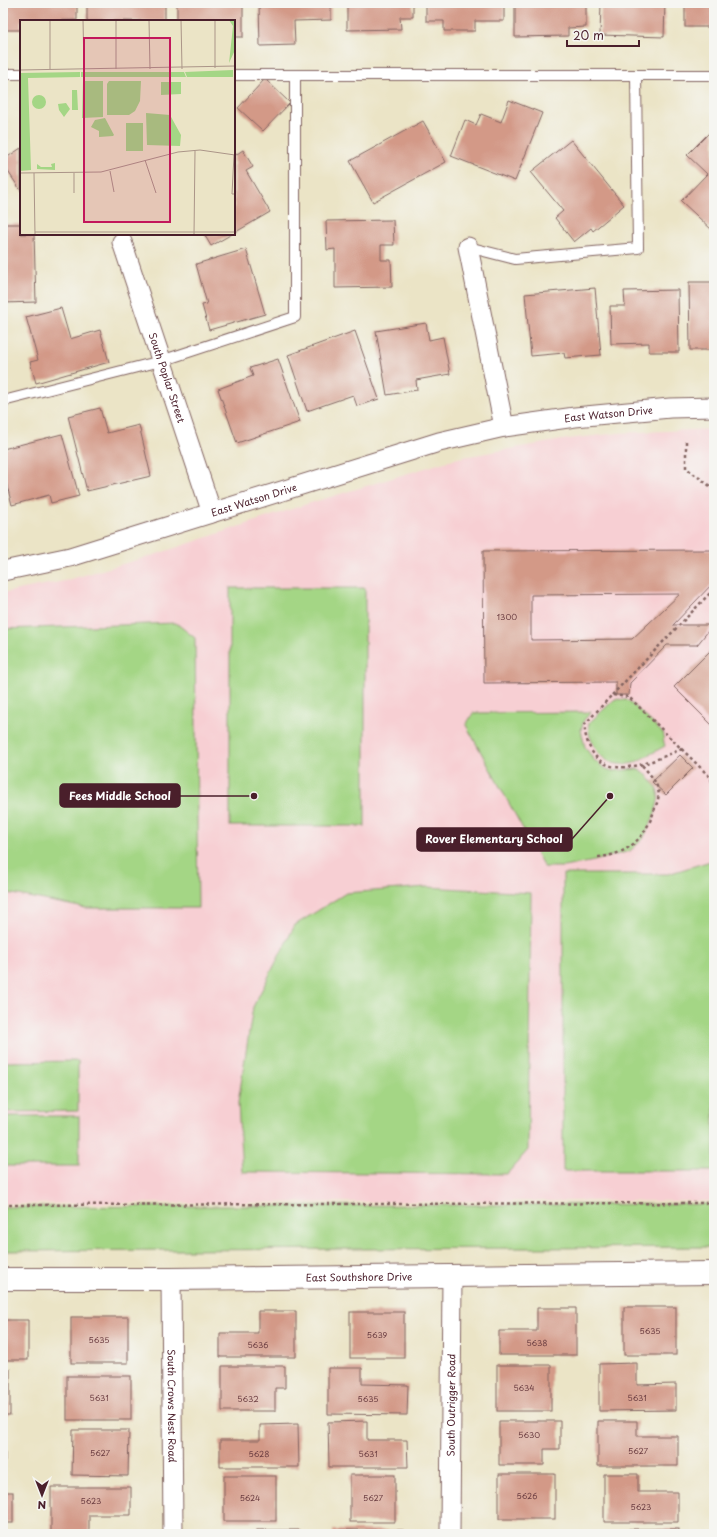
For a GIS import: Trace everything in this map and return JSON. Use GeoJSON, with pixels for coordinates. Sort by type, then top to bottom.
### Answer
{"type":"FeatureCollection","features":[{"type":"Feature","properties":{"kind":"street","name":"South Poplar Street"},"geometry":{"type":"LineString","coordinates":[[122,242],[212,513]]}},
{"type":"Feature","properties":{"kind":"street"},"geometry":{"type":"LineString","coordinates":[[468,247],[504,427]]}},
{"type":"Feature","properties":{"kind":"street","name":"East Watson Drive"},"geometry":{"type":"LineString","coordinates":[[3,571],[70,557],[439,442],[504,427],[575,417],[644,410],[714,407]]}},
{"type":"Feature","properties":{"kind":"street","name":"East Southshore Drive"},"geometry":{"type":"LineString","coordinates":[[3,1279],[171,1279],[714,1273]]}},
{"type":"Feature","properties":{"kind":"street","name":"South Outrigger Road"},"geometry":{"type":"LineString","coordinates":[[450,1534],[452,1276]]}},
{"type":"Feature","properties":{"kind":"street","name":"South Crows Nest Road"},"geometry":{"type":"LineString","coordinates":[[171,1279],[173,1534]]}},
{"type":"Feature","properties":{"kind":"lane"},"geometry":{"type":"LineString","coordinates":[[3,74],[20,74]]}},
{"type":"Feature","properties":{"kind":"lane"},"geometry":{"type":"LineString","coordinates":[[235,75],[714,75]]}},
{"type":"Feature","properties":{"kind":"lane"},"geometry":{"type":"LineString","coordinates":[[3,401],[161,361],[295,317],[295,75]]}},
{"type":"Feature","properties":{"kind":"lane"},"geometry":{"type":"LineString","coordinates":[[468,247],[515,259],[638,248],[636,75]]}},
{"type":"Feature","properties":{"kind":"path"},"geometry":{"type":"LineString","coordinates":[[686,441],[686,468],[714,489]]}},
{"type":"Feature","properties":{"kind":"path"},"geometry":{"type":"LineString","coordinates":[[682,749],[634,766],[620,768],[608,765],[594,755],[586,740],[585,724],[714,589]]}},
{"type":"Feature","properties":{"kind":"path"},"geometry":{"type":"LineString","coordinates":[[612,695],[629,696],[711,778],[714,788]]}},
{"type":"Feature","properties":{"kind":"path"},"geometry":{"type":"LineString","coordinates":[[598,857],[615,854],[635,844],[647,828],[657,801],[658,790],[653,778],[641,764]]}},
{"type":"Feature","properties":{"kind":"path"},"geometry":{"type":"LineString","coordinates":[[3,1205],[714,1203]]}},
{"type":"Feature","properties":{"kind":"shaded area"},"geometry":{"type":"Polygon","coordinates":[[[714,429],[714,1201],[3,1204],[3,593],[64,581],[154,555],[307,504],[458,458],[568,439],[620,433],[714,429]]]}},
{"type":"Feature","properties":{"kind":"green space"},"geometry":{"type":"Polygon","coordinates":[[[230,588],[365,588],[365,826],[230,826],[230,588]]]}},
{"type":"Feature","properties":{"kind":"green space"},"geometry":{"type":"Polygon","coordinates":[[[176,623],[195,638],[198,908],[85,908],[3,892],[3,629],[176,623]]]}},
{"type":"Feature","properties":{"kind":"green space"},"geometry":{"type":"Polygon","coordinates":[[[615,699],[628,700],[664,734],[663,739],[665,746],[634,763],[621,764],[610,762],[605,759],[593,744],[588,726],[589,723],[615,699]]]}},
{"type":"Feature","properties":{"kind":"green space"},"geometry":{"type":"Polygon","coordinates":[[[591,712],[584,720],[581,730],[585,747],[594,760],[604,768],[612,771],[637,769],[645,773],[657,788],[659,797],[655,814],[643,839],[630,851],[594,861],[564,867],[544,867],[466,725],[473,713],[591,712]]]}},
{"type":"Feature","properties":{"kind":"green space"},"geometry":{"type":"Polygon","coordinates":[[[714,860],[714,1171],[563,1171],[563,874],[668,874],[714,860]]]}},
{"type":"Feature","properties":{"kind":"green space"},"geometry":{"type":"Polygon","coordinates":[[[427,887],[531,893],[528,1150],[507,1174],[242,1172],[238,1103],[253,1007],[295,925],[346,893],[427,887]]]}},
{"type":"Feature","properties":{"kind":"green space"},"geometry":{"type":"Polygon","coordinates":[[[78,1061],[78,1111],[3,1112],[3,1062],[78,1061]]]}},
{"type":"Feature","properties":{"kind":"green space"},"geometry":{"type":"Polygon","coordinates":[[[3,1116],[79,1116],[79,1166],[3,1166],[3,1116]]]}},
{"type":"Feature","properties":{"kind":"green space"},"geometry":{"type":"Polygon","coordinates":[[[714,1204],[714,1247],[3,1251],[3,1207],[714,1204]]]}},
{"type":"Feature","properties":{"kind":"building"},"geometry":{"type":"Polygon","coordinates":[[[7,3],[77,3],[77,20],[20,20],[20,30],[6,30],[7,3]]]}},
{"type":"Feature","properties":{"kind":"building"},"geometry":{"type":"Polygon","coordinates":[[[87,3],[165,3],[165,20],[87,20],[87,3]]]}},
{"type":"Feature","properties":{"kind":"building"},"geometry":{"type":"Polygon","coordinates":[[[177,3],[243,3],[243,37],[235,37],[235,20],[177,20],[177,3]]]}},
{"type":"Feature","properties":{"kind":"building"},"geometry":{"type":"Polygon","coordinates":[[[259,3],[331,3],[331,20],[294,21],[295,45],[260,46],[259,3]]]}},
{"type":"Feature","properties":{"kind":"building"},"geometry":{"type":"Polygon","coordinates":[[[347,3],[413,3],[413,17],[400,17],[401,29],[347,30],[347,3]]]}},
{"type":"Feature","properties":{"kind":"building"},"geometry":{"type":"Polygon","coordinates":[[[426,3],[504,3],[504,21],[475,21],[475,31],[444,31],[444,21],[426,21],[426,3]]]}},
{"type":"Feature","properties":{"kind":"building"},"geometry":{"type":"Polygon","coordinates":[[[515,3],[586,3],[586,27],[568,28],[568,36],[515,37],[515,3]]]}},
{"type":"Feature","properties":{"kind":"building"},"geometry":{"type":"Polygon","coordinates":[[[601,3],[665,3],[664,37],[600,35],[601,3]]]}},
{"type":"Feature","properties":{"kind":"building"},"geometry":{"type":"Polygon","coordinates":[[[685,3],[714,3],[714,27],[685,27],[685,3]]]}},
{"type":"Feature","properties":{"kind":"building"},"geometry":{"type":"Polygon","coordinates":[[[265,79],[290,103],[263,131],[238,108],[265,79]]]}},
{"type":"Feature","properties":{"kind":"building"},"geometry":{"type":"Polygon","coordinates":[[[509,100],[542,113],[515,181],[451,156],[465,120],[476,125],[481,114],[501,122],[509,100]]]}},
{"type":"Feature","properties":{"kind":"building"},"geometry":{"type":"Polygon","coordinates":[[[423,121],[446,162],[373,202],[350,161],[423,121]]]}},
{"type":"Feature","properties":{"kind":"building"},"geometry":{"type":"Polygon","coordinates":[[[711,131],[714,134],[714,229],[712,230],[681,201],[707,174],[687,155],[711,131]]]}},
{"type":"Feature","properties":{"kind":"building"},"geometry":{"type":"Polygon","coordinates":[[[571,140],[624,205],[593,231],[591,228],[574,242],[555,218],[563,211],[531,172],[571,140]]]}},
{"type":"Feature","properties":{"kind":"building"},"geometry":{"type":"Polygon","coordinates":[[[20,149],[20,190],[3,164],[3,160],[20,149]]]}},
{"type":"Feature","properties":{"kind":"building"},"geometry":{"type":"Polygon","coordinates":[[[243,150],[253,167],[246,171],[270,212],[235,232],[235,155],[243,150]]]}},
{"type":"Feature","properties":{"kind":"building"},"geometry":{"type":"Polygon","coordinates":[[[393,220],[394,245],[381,245],[381,260],[391,260],[392,287],[335,288],[335,249],[327,250],[326,221],[393,220]]]}},
{"type":"Feature","properties":{"kind":"building"},"geometry":{"type":"Polygon","coordinates":[[[3,224],[20,224],[20,235],[34,235],[36,302],[3,303],[3,224]]]}},
{"type":"Feature","properties":{"kind":"building"},"geometry":{"type":"Polygon","coordinates":[[[205,235],[230,235],[211,246],[205,235]]]}},
{"type":"Feature","properties":{"kind":"building"},"geometry":{"type":"Polygon","coordinates":[[[246,249],[265,314],[209,330],[202,305],[207,304],[196,264],[246,249]]]}},
{"type":"Feature","properties":{"kind":"building"},"geometry":{"type":"Polygon","coordinates":[[[689,282],[714,282],[714,350],[690,350],[689,282]]]}},
{"type":"Feature","properties":{"kind":"building"},"geometry":{"type":"Polygon","coordinates":[[[595,288],[601,355],[565,358],[564,353],[531,356],[525,294],[595,288]]]}},
{"type":"Feature","properties":{"kind":"building"},"geometry":{"type":"Polygon","coordinates":[[[678,290],[679,352],[649,352],[649,343],[611,344],[610,306],[625,306],[624,291],[678,290]]]}},
{"type":"Feature","properties":{"kind":"building"},"geometry":{"type":"Polygon","coordinates":[[[61,308],[70,339],[100,330],[109,362],[36,383],[30,362],[38,360],[26,317],[61,308]]]}},
{"type":"Feature","properties":{"kind":"building"},"geometry":{"type":"Polygon","coordinates":[[[426,323],[429,340],[443,337],[450,374],[416,380],[417,390],[387,395],[376,331],[426,323]]]}},
{"type":"Feature","properties":{"kind":"building"},"geometry":{"type":"Polygon","coordinates":[[[355,331],[379,399],[357,406],[353,395],[307,411],[288,355],[355,331]]]}},
{"type":"Feature","properties":{"kind":"building"},"geometry":{"type":"Polygon","coordinates":[[[278,359],[300,422],[237,443],[218,389],[253,376],[250,368],[278,359]]]}},
{"type":"Feature","properties":{"kind":"building"},"geometry":{"type":"Polygon","coordinates":[[[100,408],[107,433],[139,425],[151,476],[87,491],[68,416],[100,408]]]}},
{"type":"Feature","properties":{"kind":"building"},"geometry":{"type":"Polygon","coordinates":[[[62,434],[79,496],[51,503],[49,495],[12,505],[3,470],[3,449],[62,434]]]}},
{"type":"Feature","properties":{"kind":"building"},"geometry":{"type":"Polygon","coordinates":[[[714,550],[714,582],[673,625],[713,625],[697,645],[667,645],[630,683],[629,695],[616,695],[616,682],[484,683],[483,551],[714,550]],[[680,594],[531,595],[531,640],[632,639],[680,594]]]}},
{"type":"Feature","properties":{"kind":"building"},"geometry":{"type":"Polygon","coordinates":[[[714,647],[714,727],[674,687],[714,647]]]}},
{"type":"Feature","properties":{"kind":"building"},"geometry":{"type":"Polygon","coordinates":[[[680,755],[693,768],[666,795],[652,782],[680,755]]]}},
{"type":"Feature","properties":{"kind":"building"},"geometry":{"type":"Polygon","coordinates":[[[624,1307],[676,1307],[676,1355],[624,1355],[624,1307]]]}},
{"type":"Feature","properties":{"kind":"building"},"geometry":{"type":"Polygon","coordinates":[[[537,1308],[576,1308],[576,1355],[499,1355],[499,1331],[537,1331],[537,1308]]]}},
{"type":"Feature","properties":{"kind":"building"},"geometry":{"type":"Polygon","coordinates":[[[258,1311],[296,1311],[296,1357],[220,1357],[220,1333],[258,1333],[258,1311]]]}},
{"type":"Feature","properties":{"kind":"building"},"geometry":{"type":"Polygon","coordinates":[[[350,1312],[404,1312],[404,1358],[350,1358],[350,1312]]]}},
{"type":"Feature","properties":{"kind":"building"},"geometry":{"type":"Polygon","coordinates":[[[71,1317],[128,1317],[128,1363],[71,1363],[71,1317]]]}},
{"type":"Feature","properties":{"kind":"building"},"geometry":{"type":"Polygon","coordinates":[[[3,1320],[28,1320],[28,1360],[3,1360],[3,1320]]]}},
{"type":"Feature","properties":{"kind":"building"},"geometry":{"type":"Polygon","coordinates":[[[637,1363],[637,1385],[676,1384],[676,1410],[599,1411],[599,1364],[637,1363]]]}},
{"type":"Feature","properties":{"kind":"building"},"geometry":{"type":"Polygon","coordinates":[[[497,1365],[551,1365],[551,1411],[497,1411],[497,1365]]]}},
{"type":"Feature","properties":{"kind":"building"},"geometry":{"type":"Polygon","coordinates":[[[222,1366],[285,1366],[285,1388],[275,1388],[275,1411],[222,1411],[222,1366]]]}},
{"type":"Feature","properties":{"kind":"building"},"geometry":{"type":"Polygon","coordinates":[[[328,1368],[362,1368],[362,1384],[408,1385],[407,1415],[328,1414],[328,1368]]]}},
{"type":"Feature","properties":{"kind":"building"},"geometry":{"type":"Polygon","coordinates":[[[3,1369],[10,1369],[10,1415],[3,1415],[3,1369]]]}},
{"type":"Feature","properties":{"kind":"building"},"geometry":{"type":"Polygon","coordinates":[[[67,1376],[131,1376],[131,1420],[67,1420],[67,1376]]]}},
{"type":"Feature","properties":{"kind":"building"},"geometry":{"type":"Polygon","coordinates":[[[367,1421],[367,1440],[407,1440],[408,1467],[329,1467],[328,1422],[367,1421]]]}},
{"type":"Feature","properties":{"kind":"building"},"geometry":{"type":"Polygon","coordinates":[[[499,1421],[560,1421],[560,1449],[544,1449],[544,1465],[499,1465],[499,1421]]]}},
{"type":"Feature","properties":{"kind":"building"},"geometry":{"type":"Polygon","coordinates":[[[598,1421],[637,1421],[637,1436],[678,1436],[678,1466],[598,1466],[598,1421]]]}},
{"type":"Feature","properties":{"kind":"building"},"geometry":{"type":"Polygon","coordinates":[[[3,1424],[5,1424],[5,1469],[3,1469],[3,1424]]]}},
{"type":"Feature","properties":{"kind":"building"},"geometry":{"type":"Polygon","coordinates":[[[298,1424],[299,1467],[220,1467],[220,1440],[260,1440],[260,1425],[298,1424]]]}},
{"type":"Feature","properties":{"kind":"building"},"geometry":{"type":"Polygon","coordinates":[[[73,1430],[129,1430],[128,1476],[72,1475],[73,1430]]]}},
{"type":"Feature","properties":{"kind":"building"},"geometry":{"type":"Polygon","coordinates":[[[499,1474],[555,1474],[555,1519],[499,1519],[499,1474]]]}},
{"type":"Feature","properties":{"kind":"building"},"geometry":{"type":"Polygon","coordinates":[[[604,1474],[638,1474],[638,1492],[678,1492],[678,1522],[604,1522],[604,1474]]]}},
{"type":"Feature","properties":{"kind":"building"},"geometry":{"type":"Polygon","coordinates":[[[350,1475],[395,1475],[395,1522],[350,1522],[350,1475]]]}},
{"type":"Feature","properties":{"kind":"building"},"geometry":{"type":"Polygon","coordinates":[[[224,1476],[276,1476],[276,1521],[224,1521],[224,1476]]]}},
{"type":"Feature","properties":{"kind":"building"},"geometry":{"type":"Polygon","coordinates":[[[51,1487],[131,1487],[131,1515],[89,1515],[89,1533],[51,1533],[51,1487]]]}},
{"type":"Feature","properties":{"kind":"building"},"geometry":{"type":"Polygon","coordinates":[[[3,1492],[13,1492],[13,1523],[3,1523],[3,1492]]]}},
{"type":"Feature","properties":{"kind":"building"},"geometry":{"type":"Polygon","coordinates":[[[629,1529],[679,1529],[679,1534],[629,1534],[629,1529]]]}},
{"type":"Feature","properties":{"kind":"building"},"geometry":{"type":"Polygon","coordinates":[[[257,1530],[300,1530],[300,1534],[257,1534],[257,1530]]]}},
{"type":"Feature","properties":{"kind":"building"},"geometry":{"type":"Polygon","coordinates":[[[333,1530],[403,1530],[403,1534],[333,1534],[333,1530]]]}},
{"type":"Feature","properties":{"kind":"place","name":"Fees Middle School"},"geometry":{"type":"Point","coordinates":[254,796]}},
{"type":"Feature","properties":{"kind":"place","name":"Rover Elementary School"},"geometry":{"type":"Point","coordinates":[610,796]}}]}
